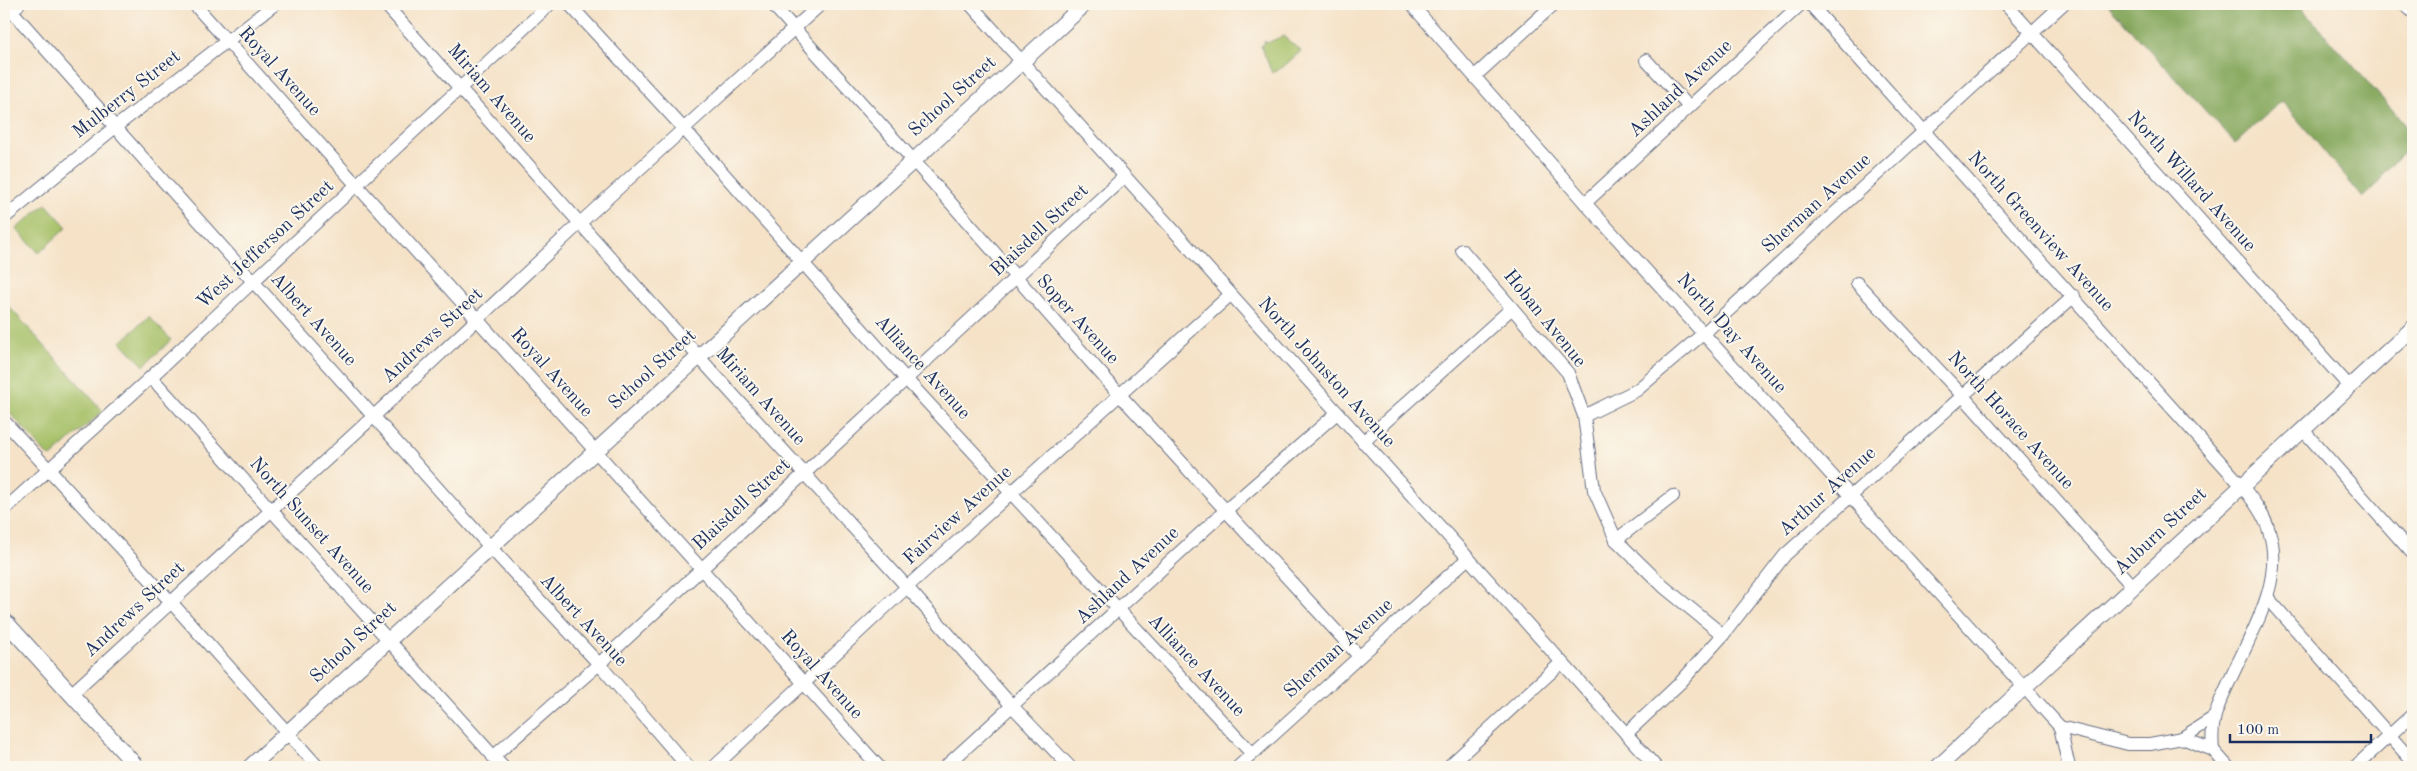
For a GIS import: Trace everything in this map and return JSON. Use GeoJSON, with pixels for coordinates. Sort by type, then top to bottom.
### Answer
{"type":"FeatureCollection","features":[{"type":"Feature","properties":{"kind":"main road","name":"School Street"},"geometry":{"type":"LineString","coordinates":[[250,767],[1085,4]]}},
{"type":"Feature","properties":{"kind":"main road","name":"Auburn Street"},"geometry":{"type":"LineString","coordinates":[[1938,767],[2413,328]]}},
{"type":"Feature","properties":{"kind":"main road"},"geometry":{"type":"LineString","coordinates":[[4,620],[137,767]]}},
{"type":"Feature","properties":{"kind":"street","name":"Royal Avenue"},"geometry":{"type":"LineString","coordinates":[[194,4],[879,767]]}},
{"type":"Feature","properties":{"kind":"street","name":"Mulberry Street"},"geometry":{"type":"LineString","coordinates":[[4,218],[114,128],[276,4]]}},
{"type":"Feature","properties":{"kind":"street","name":"Miriam Avenue"},"geometry":{"type":"LineString","coordinates":[[385,4],[460,86],[698,356],[908,586],[1013,707],[1070,767]]}},
{"type":"Feature","properties":{"kind":"street","name":"West Jefferson Street"},"geometry":{"type":"LineString","coordinates":[[4,510],[47,469],[151,377],[357,186],[460,86],[550,4]]}},
{"type":"Feature","properties":{"kind":"street","name":"Alliance Avenue"},"geometry":{"type":"LineString","coordinates":[[569,4],[684,129],[1010,494],[1252,754]]}},
{"type":"Feature","properties":{"kind":"street","name":"Soper Avenue"},"geometry":{"type":"LineString","coordinates":[[772,4],[913,160],[1119,394],[1359,656]]}},
{"type":"Feature","properties":{"kind":"street","name":"Andrews Street"},"geometry":{"type":"LineString","coordinates":[[70,695],[478,320],[580,223],[821,4]]}},
{"type":"Feature","properties":{"kind":"street","name":"North Johnston Avenue"},"geometry":{"type":"LineString","coordinates":[[970,4],[1654,767]]}},
{"type":"Feature","properties":{"kind":"street","name":"North Day Avenue"},"geometry":{"type":"LineString","coordinates":[[1411,4],[1585,203],[2060,727]]}},
{"type":"Feature","properties":{"kind":"street"},"geometry":{"type":"LineString","coordinates":[[1475,76],[1554,4]]}},
{"type":"Feature","properties":{"kind":"street","name":"Ashland Avenue"},"geometry":{"type":"LineString","coordinates":[[1585,203],[1802,4]]}},
{"type":"Feature","properties":{"kind":"street","name":"North Greenview Avenue"},"geometry":{"type":"LineString","coordinates":[[1810,4],[2074,296],[2254,502],[2269,530],[2273,559],[2267,597],[2213,718]]}},
{"type":"Feature","properties":{"kind":"street","name":"North Willard Avenue"},"geometry":{"type":"LineString","coordinates":[[2006,4],[2349,386]]}},
{"type":"Feature","properties":{"kind":"street","name":"Sherman Avenue"},"geometry":{"type":"LineString","coordinates":[[1584,416],[1637,390],[1704,333],[2063,4]]}},
{"type":"Feature","properties":{"kind":"street"},"geometry":{"type":"LineString","coordinates":[[2404,4],[2413,12]]}},
{"type":"Feature","properties":{"kind":"street","name":"Albert Avenue"},"geometry":{"type":"LineString","coordinates":[[10,9],[114,128],[490,547],[598,664],[688,767]]}},
{"type":"Feature","properties":{"kind":"street"},"geometry":{"type":"LineString","coordinates":[[1646,60],[1689,107]]}},
{"type":"Feature","properties":{"kind":"street","name":"Blaisdell Street"},"geometry":{"type":"LineString","coordinates":[[493,757],[598,664],[1124,177]]}},
{"type":"Feature","properties":{"kind":"street","name":"Hoban Avenue"},"geometry":{"type":"LineString","coordinates":[[1462,250],[1568,373],[1584,416],[1594,490],[1616,540],[1664,587],[1723,635]]}},
{"type":"Feature","properties":{"kind":"street","name":"North Horace Avenue"},"geometry":{"type":"LineString","coordinates":[[1857,283],[1962,395],[2132,586]]}},
{"type":"Feature","properties":{"kind":"street","name":"Fairview Avenue"},"geometry":{"type":"LineString","coordinates":[[714,767],[908,586],[1230,295]]}},
{"type":"Feature","properties":{"kind":"street","name":"Arthur Avenue"},"geometry":{"type":"LineString","coordinates":[[1626,734],[1680,683],[1723,635],[1785,555],[2074,296]]}},
{"type":"Feature","properties":{"kind":"street"},"geometry":{"type":"LineString","coordinates":[[1363,442],[1512,308]]}},
{"type":"Feature","properties":{"kind":"street","name":"North Sunset Avenue"},"geometry":{"type":"LineString","coordinates":[[151,377],[503,767]]}},
{"type":"Feature","properties":{"kind":"street","name":"Ashland Avenue"},"geometry":{"type":"LineString","coordinates":[[945,767],[1013,707],[1225,511],[1337,413]]}},
{"type":"Feature","properties":{"kind":"street"},"geometry":{"type":"LineString","coordinates":[[4,420],[171,602],[318,767]]}},
{"type":"Feature","properties":{"kind":"street"},"geometry":{"type":"LineString","coordinates":[[2303,430],[2413,554]]}},
{"type":"Feature","properties":{"kind":"street"},"geometry":{"type":"LineString","coordinates":[[1616,540],[1673,496]]}},
{"type":"Feature","properties":{"kind":"street","name":"Sherman Avenue"},"geometry":{"type":"LineString","coordinates":[[1238,767],[1467,559]]}},
{"type":"Feature","properties":{"kind":"street"},"geometry":{"type":"LineString","coordinates":[[2267,597],[2413,762]]}},
{"type":"Feature","properties":{"kind":"street"},"geometry":{"type":"LineString","coordinates":[[1448,767],[1561,663]]}},
{"type":"Feature","properties":{"kind":"street"},"geometry":{"type":"LineString","coordinates":[[2355,767],[2413,714]]}},
{"type":"Feature","properties":{"kind":"street"},"geometry":{"type":"LineString","coordinates":[[2069,767],[2060,727],[2128,744],[2150,744],[2182,738],[2213,718]]}},
{"type":"Feature","properties":{"kind":"street"},"geometry":{"type":"LineString","coordinates":[[2213,718],[2213,750]]}},
{"type":"Feature","properties":{"kind":"street"},"geometry":{"type":"LineString","coordinates":[[2182,738],[2213,750],[2228,767]]}},
{"type":"Feature","properties":{"kind":"green space"},"geometry":{"type":"Polygon","coordinates":[[[2107,4],[2298,4],[2413,133],[2413,144],[2384,171],[2379,183],[2363,198],[2282,101],[2235,143],[2107,4]]]}},
{"type":"Feature","properties":{"kind":"green space"},"geometry":{"type":"Polygon","coordinates":[[[1283,36],[1301,51],[1283,67],[1272,73],[1261,46],[1265,41],[1267,43],[1283,36]]]}},
{"type":"Feature","properties":{"kind":"green space"},"geometry":{"type":"Polygon","coordinates":[[[46,204],[67,227],[39,253],[16,229],[46,204]]]}},
{"type":"Feature","properties":{"kind":"green space"},"geometry":{"type":"Polygon","coordinates":[[[4,301],[103,411],[51,457],[47,455],[4,406],[4,301]]]}},
{"type":"Feature","properties":{"kind":"green space"},"geometry":{"type":"Polygon","coordinates":[[[149,316],[171,340],[144,366],[121,342],[149,316]]]}}]}
